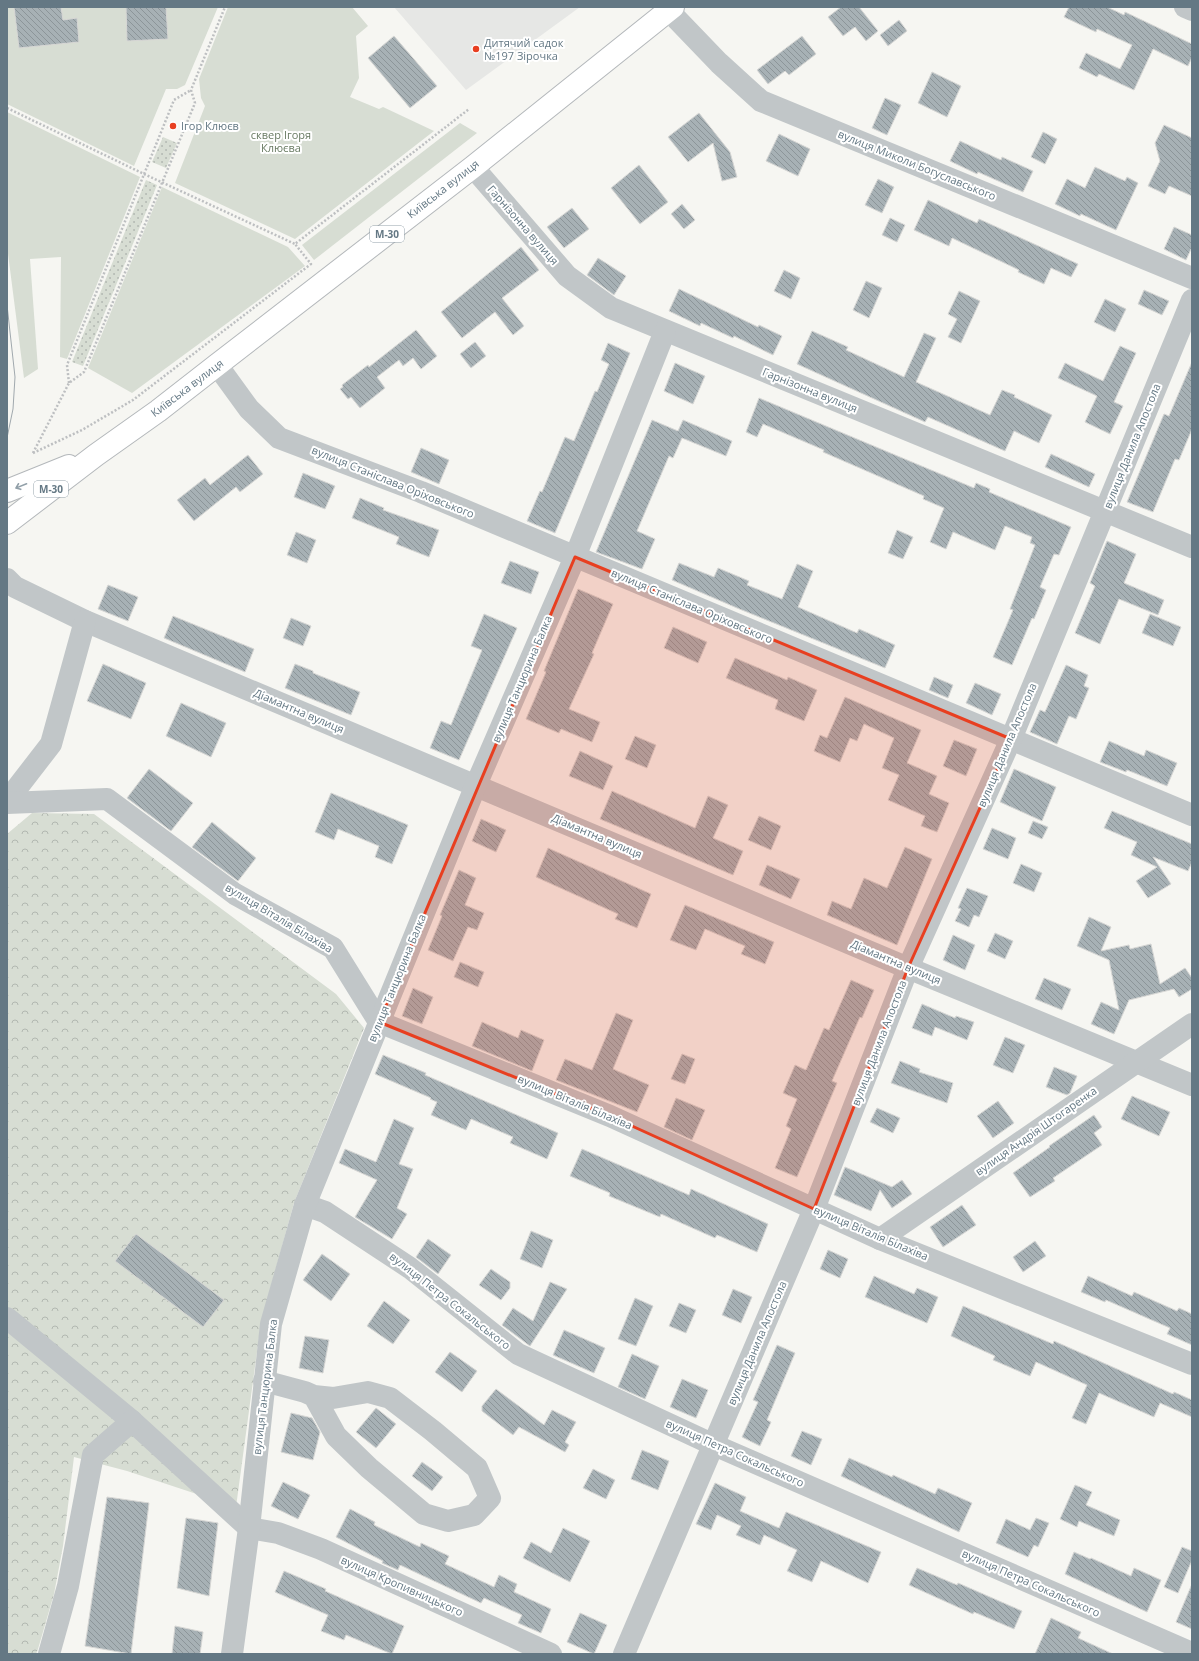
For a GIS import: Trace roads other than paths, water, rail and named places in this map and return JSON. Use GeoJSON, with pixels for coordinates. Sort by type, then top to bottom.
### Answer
{"type":"FeatureCollection","features":[{"type":"Feature","properties":{"kind":"highway","name":"Київська вулиця"},"geometry":{"type":"LineString","coordinates":[[7,523],[96,455],[158,411],[472,167],[671,9]]}},
{"type":"Feature","properties":{"kind":"highway","name":"Київська вулиця"},"geometry":{"type":"LineString","coordinates":[[7,491],[96,455]]}},
{"type":"Feature","properties":{"kind":"street"},"geometry":{"type":"LineString","coordinates":[[1185,7],[1192,10]]}},
{"type":"Feature","properties":{"kind":"street","name":"вулиця Миколи Богуславського"},"geometry":{"type":"LineString","coordinates":[[671,9],[718,63],[761,101],[1192,278]]}},
{"type":"Feature","properties":{"kind":"street","name":"Гарнізонна вулиця"},"geometry":{"type":"LineString","coordinates":[[472,167],[567,276],[611,308],[1192,547]]}},
{"type":"Feature","properties":{"kind":"street","name":"вулиця Данила Апостола"},"geometry":{"type":"LineString","coordinates":[[624,1654],[814,1208],[908,968],[1011,739],[1192,300]]}},
{"type":"Feature","properties":{"kind":"street","name":"вулиця Танцюрина Балка"},"geometry":{"type":"LineString","coordinates":[[232,1654],[249,1528],[271,1324],[305,1205],[476,786],[575,557],[665,331]]}},
{"type":"Feature","properties":{"kind":"street","name":"вулиця Станіслава Оріховського"},"geometry":{"type":"LineString","coordinates":[[217,365],[249,409],[279,438],[421,492],[1192,815]]}},
{"type":"Feature","properties":{"kind":"street","name":"Діамантна вулиця"},"geometry":{"type":"LineString","coordinates":[[7,579],[15,587],[84,620],[908,968],[1192,1085]]}},
{"type":"Feature","properties":{"kind":"street"},"geometry":{"type":"LineString","coordinates":[[7,802],[51,744],[84,620]]}},
{"type":"Feature","properties":{"kind":"street","name":"вулиця Віталія Білахіва"},"geometry":{"type":"LineString","coordinates":[[7,802],[107,799],[235,894],[334,948],[379,1022],[610,1116],[880,1239],[1192,1364]]}},
{"type":"Feature","properties":{"kind":"street","name":"вулиця Андрія Штогаренка"},"geometry":{"type":"LineString","coordinates":[[880,1239],[1192,1024]]}},
{"type":"Feature","properties":{"kind":"street","name":"вулиця Петра Сокальського"},"geometry":{"type":"LineString","coordinates":[[305,1205],[325,1212],[410,1268],[518,1354],[714,1445],[1192,1653]]}},
{"type":"Feature","properties":{"kind":"street"},"geometry":{"type":"LineString","coordinates":[[7,1318],[132,1421],[249,1528]]}},
{"type":"Feature","properties":{"kind":"street"},"geometry":{"type":"LineString","coordinates":[[264,1381],[305,1392],[314,1396],[333,1398],[368,1392],[390,1398],[433,1431],[477,1468],[490,1498],[474,1515],[448,1521],[424,1514],[369,1468],[336,1436],[314,1396]]}},
{"type":"Feature","properties":{"kind":"street"},"geometry":{"type":"LineString","coordinates":[[49,1654],[68,1586],[93,1455],[132,1421]]}},
{"type":"Feature","properties":{"kind":"street","name":"вулиця Кропивницького"},"geometry":{"type":"LineString","coordinates":[[249,1528],[278,1533],[321,1549],[551,1654]]}},
{"type":"Feature","properties":{"kind":"tram line"},"geometry":{"type":"LineString","coordinates":[[7,305],[15,377],[13,409],[7,438]]}},
{"type":"Feature","properties":{"kind":"place","name":"Дитячий садок №197 Зірочка"},"geometry":{"type":"Point","coordinates":[476,49]}},
{"type":"Feature","properties":{"kind":"place","name":"Ігор Клюєв"},"geometry":{"type":"Point","coordinates":[173,126]}},
{"type":"Feature","properties":{"kind":"park label","name":"сквер Ігоря Клюєва"},"geometry":{"type":"Point","coordinates":[281,141]}}]}
